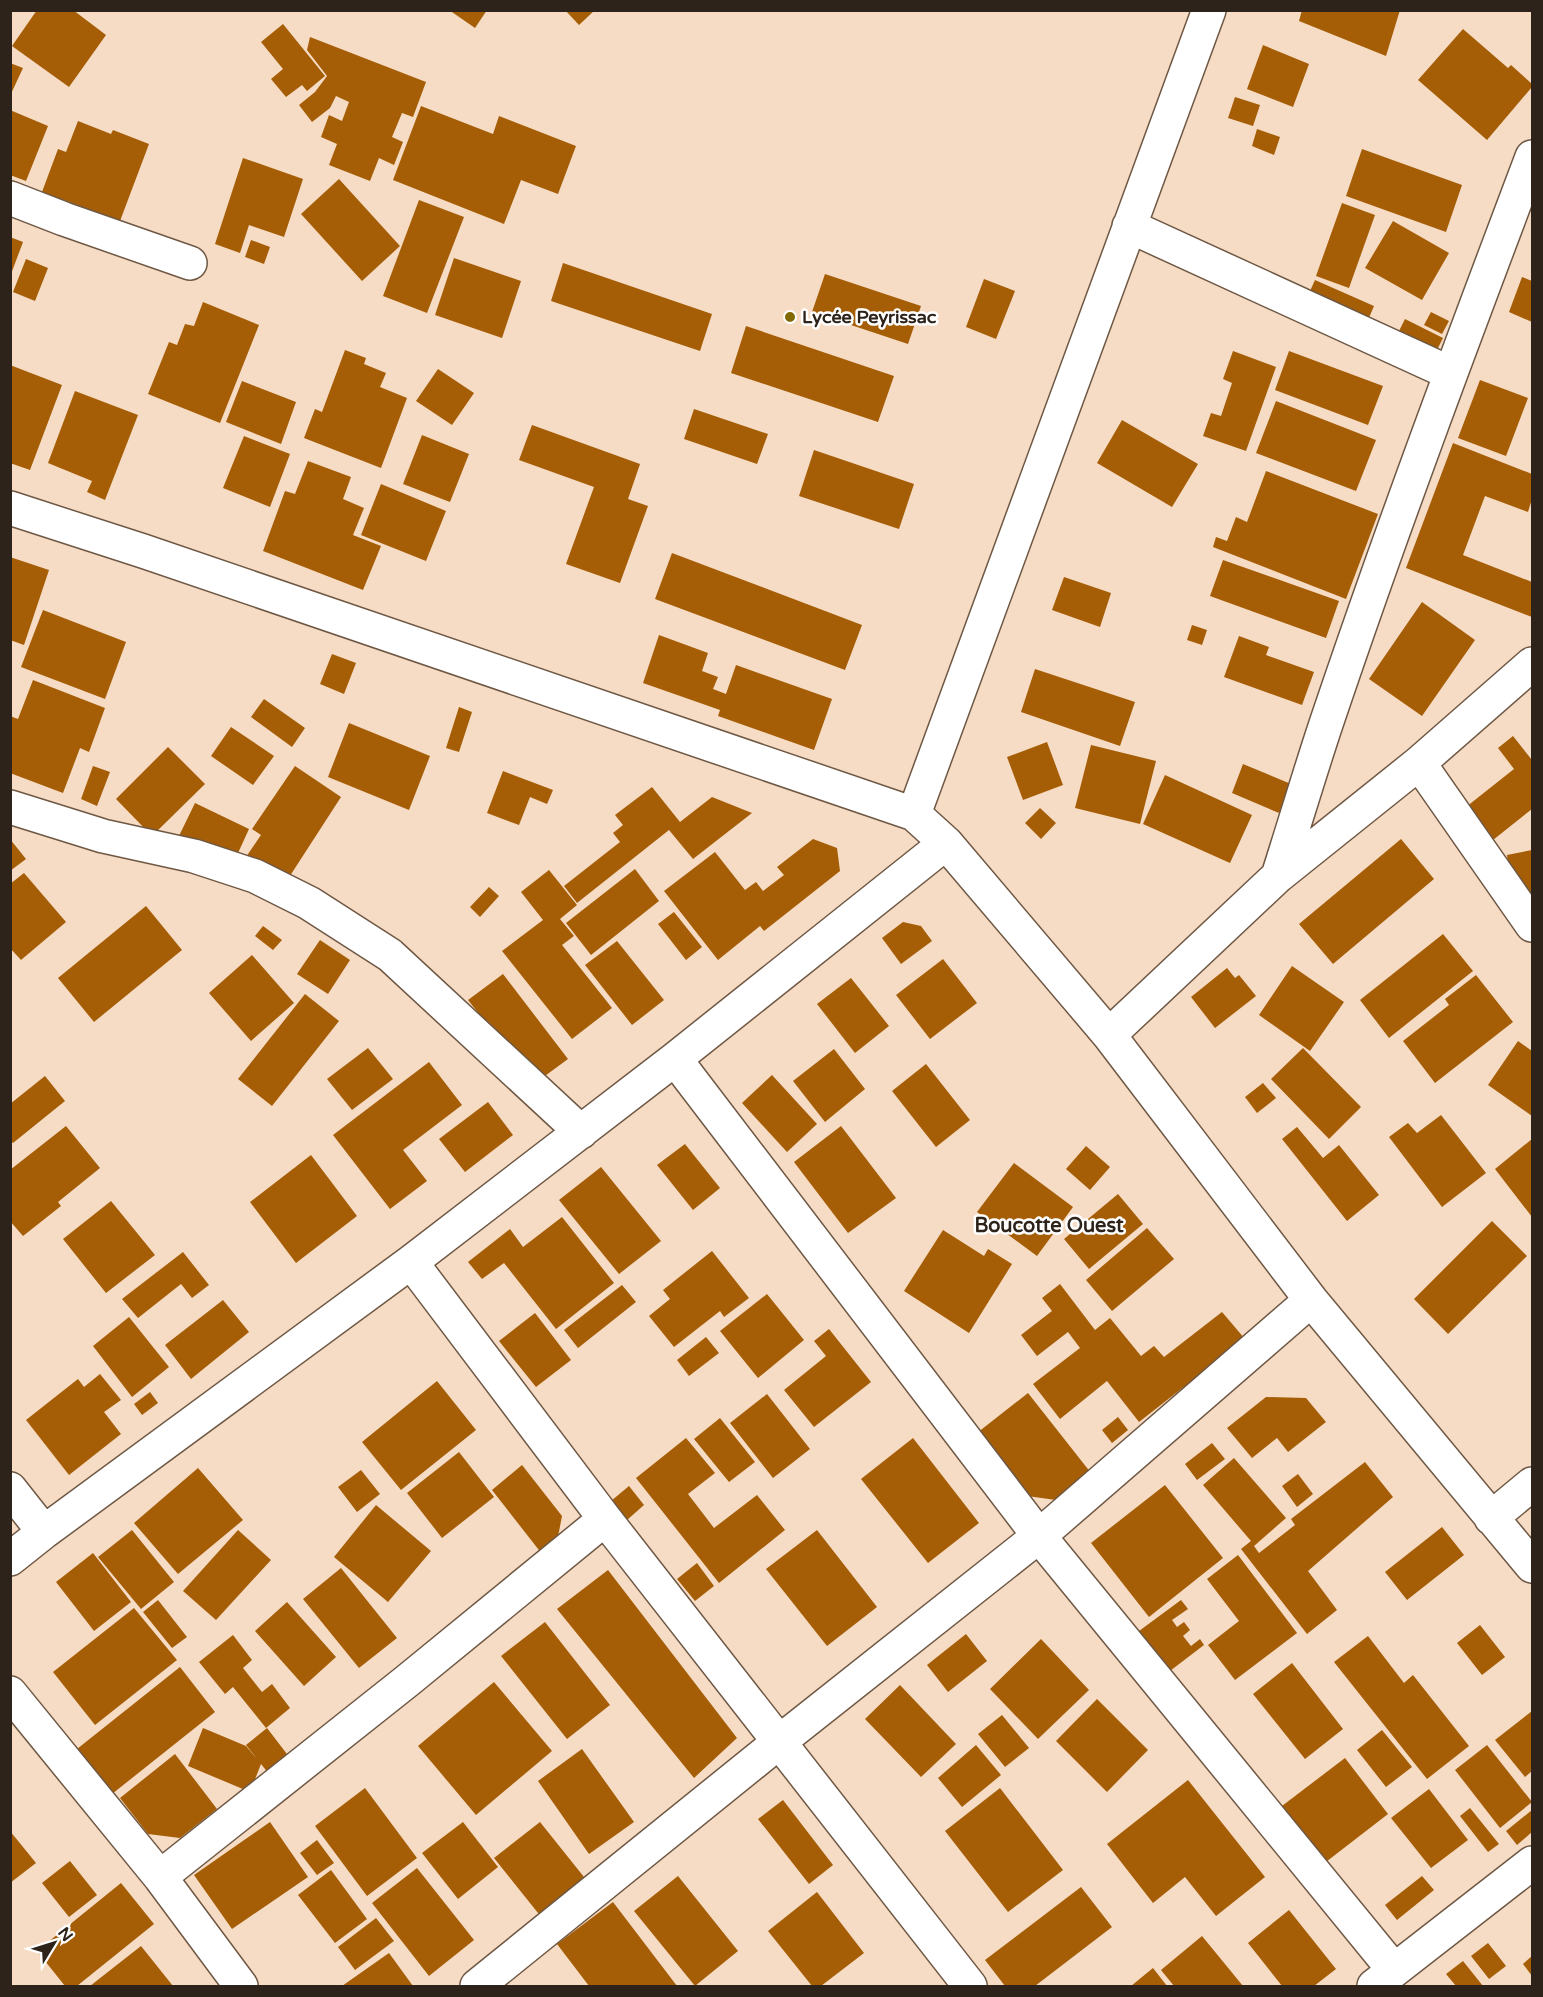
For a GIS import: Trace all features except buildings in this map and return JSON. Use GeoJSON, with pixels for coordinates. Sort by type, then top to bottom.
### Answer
{"type":"FeatureCollection","features":[{"type":"Feature","properties":{"kind":"street"},"geometry":{"type":"LineString","coordinates":[[914,814],[1209,10]]}},
{"type":"Feature","properties":{"kind":"street"},"geometry":{"type":"LineString","coordinates":[[1278,876],[1325,727],[1450,373],[1533,157]]}},
{"type":"Feature","properties":{"kind":"street"},"geometry":{"type":"LineString","coordinates":[[10,198],[190,263]]}},
{"type":"Feature","properties":{"kind":"street"},"geometry":{"type":"LineString","coordinates":[[1129,226],[1450,373]]}},
{"type":"Feature","properties":{"kind":"street"},"geometry":{"type":"LineString","coordinates":[[10,508],[143,550],[914,814],[946,843],[1109,1035],[1311,1300],[1533,1566]]}},
{"type":"Feature","properties":{"kind":"street"},"geometry":{"type":"LineString","coordinates":[[1109,1035],[1278,876],[1419,763],[1533,664]]}},
{"type":"Feature","properties":{"kind":"street"},"geometry":{"type":"LineString","coordinates":[[1419,763],[1533,924]]}},
{"type":"Feature","properties":{"kind":"street"},"geometry":{"type":"LineString","coordinates":[[10,807],[103,836],[194,856],[255,876],[309,903],[390,955],[581,1132]]}},
{"type":"Feature","properties":{"kind":"street"},"geometry":{"type":"LineString","coordinates":[[10,1559],[411,1262],[581,1132],[946,843]]}},
{"type":"Feature","properties":{"kind":"street"},"geometry":{"type":"LineString","coordinates":[[675,1059],[1039,1536],[1384,1978],[1533,1863]]}},
{"type":"Feature","properties":{"kind":"street"},"geometry":{"type":"LineString","coordinates":[[411,1262],[605,1519],[778,1742],[954,1981]]}},
{"type":"Feature","properties":{"kind":"street"},"geometry":{"type":"LineString","coordinates":[[477,1986],[778,1742],[1039,1536],[1311,1300]]}},
{"type":"Feature","properties":{"kind":"street"},"geometry":{"type":"LineString","coordinates":[[1491,1518],[1533,1484]]}},
{"type":"Feature","properties":{"kind":"street"},"geometry":{"type":"LineString","coordinates":[[10,1489],[44,1532]]}},
{"type":"Feature","properties":{"kind":"street"},"geometry":{"type":"LineString","coordinates":[[160,1877],[407,1681],[605,1519]]}},
{"type":"Feature","properties":{"kind":"street"},"geometry":{"type":"LineString","coordinates":[[10,1693],[160,1877],[241,1986]]}},
{"type":"Feature","properties":{"kind":"place","name":"Lycée Peyrissac"},"geometry":{"type":"Point","coordinates":[790,317]}},
{"type":"Feature","properties":{"kind":"district","name":"Boucotte Ouest"},"geometry":{"type":"Point","coordinates":[1049,1225]}}]}
